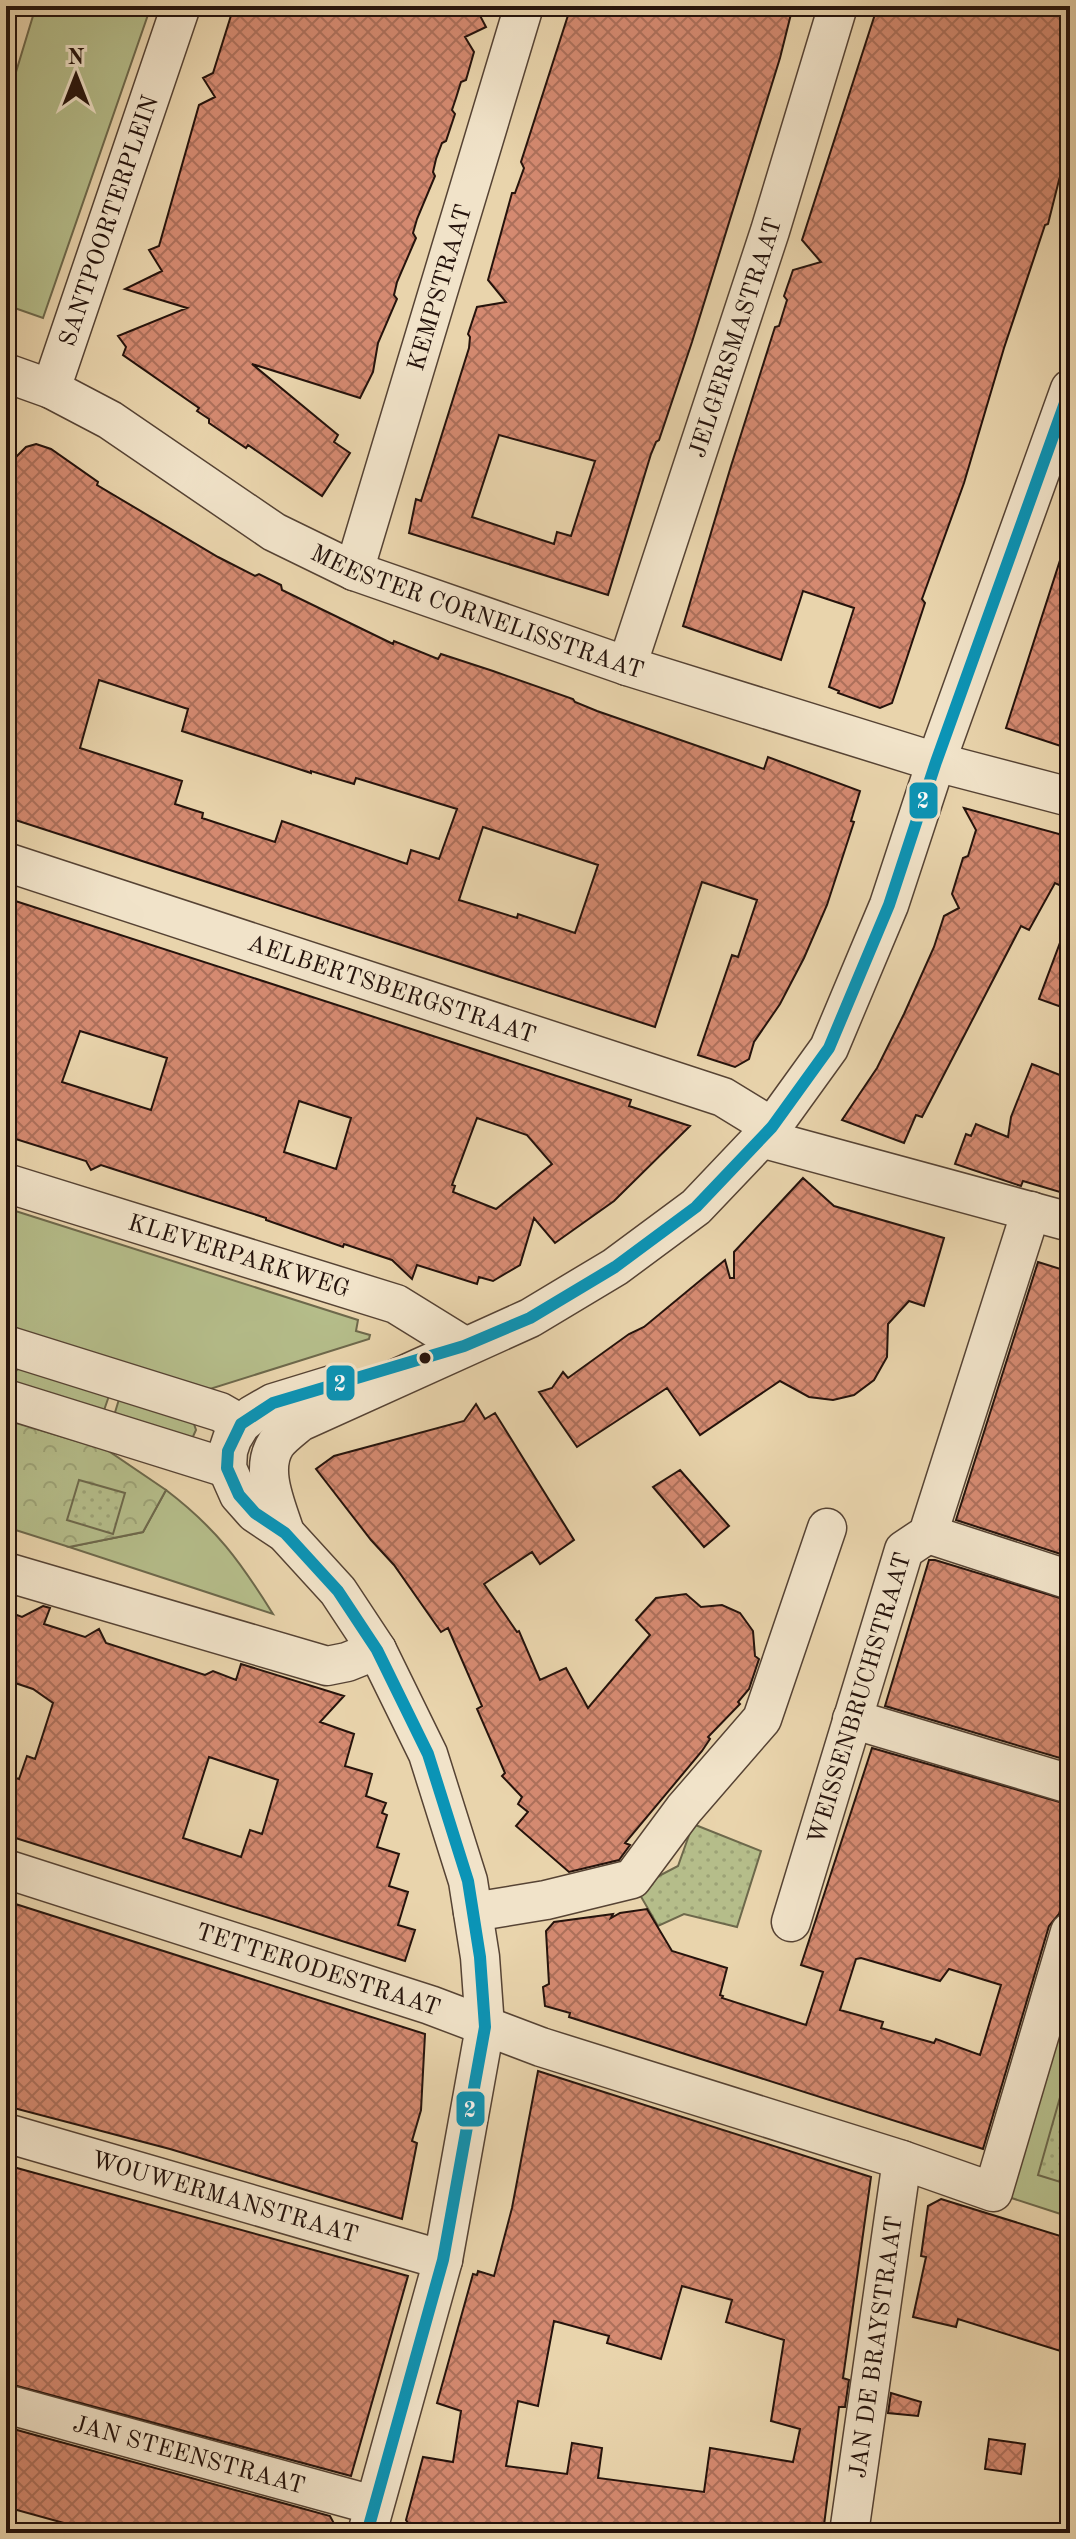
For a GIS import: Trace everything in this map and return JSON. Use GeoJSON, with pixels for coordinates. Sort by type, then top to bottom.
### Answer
{"type":"FeatureCollection","features":[{"type":"Feature","properties":{"kind":"street","name":"SANTPOORTERPLEIN"},"geometry":{"type":"LineString","coordinates":[[51,389],[181,6]]}},
{"type":"Feature","properties":{"kind":"street","name":"KEMPSTRAAT"},"geometry":{"type":"LineString","coordinates":[[354,571],[524,6]]}},
{"type":"Feature","properties":{"kind":"street","name":"JELGERSMASTRAAT"},"geometry":{"type":"LineString","coordinates":[[627,666],[770,231],[838,6]]}},
{"type":"Feature","properties":{"kind":"street"},"geometry":{"type":"LineString","coordinates":[[6,373],[51,389]]}},
{"type":"Feature","properties":{"kind":"street","name":"MEESTER CORNELISSTRAAT"},"geometry":{"type":"LineString","coordinates":[[51,389],[110,420],[274,532],[354,571],[627,666],[936,762],[1070,797]]}},
{"type":"Feature","properties":{"kind":"street"},"geometry":{"type":"LineString","coordinates":[[285,1533],[270,1486],[270,1458],[276,1443],[300,1422],[530,1318],[615,1267],[696,1207],[766,1132],[829,1048],[889,905],[936,762],[1070,389]]}},
{"type":"Feature","properties":{"kind":"street","name":"AELBERTSBERGSTRAAT"},"geometry":{"type":"LineString","coordinates":[[6,862],[723,1097],[766,1132],[1070,1222]]}},
{"type":"Feature","properties":{"kind":"street","name":"KLEVERPARKWEG"},"geometry":{"type":"LineString","coordinates":[[6,1183],[396,1304],[464,1346]]}},
{"type":"Feature","properties":{"kind":"street","name":"WEISSENBRUCHSTRAAT"},"geometry":{"type":"LineString","coordinates":[[791,1922],[904,1550],[928,1534],[1031,1211]]}},
{"type":"Feature","properties":{"kind":"street"},"geometry":{"type":"LineString","coordinates":[[6,1345],[220,1412],[241,1424]]}},
{"type":"Feature","properties":{"kind":"street"},"geometry":{"type":"LineString","coordinates":[[370,2519],[443,2260],[485,2027],[480,1957],[468,1881],[428,1754],[377,1650],[338,1591],[285,1533],[255,1513],[239,1495],[227,1468],[228,1451],[241,1424],[273,1403],[464,1346]]}},
{"type":"Feature","properties":{"kind":"street"},"geometry":{"type":"LineString","coordinates":[[6,1399],[227,1468]]}},
{"type":"Feature","properties":{"kind":"street"},"geometry":{"type":"LineString","coordinates":[[473,1912],[546,1900],[632,1879],[684,1809],[762,1719],[827,1528]]}},
{"type":"Feature","properties":{"kind":"street"},"geometry":{"type":"LineString","coordinates":[[928,1534],[1070,1580]]}},
{"type":"Feature","properties":{"kind":"street"},"geometry":{"type":"LineString","coordinates":[[6,1572],[327,1666],[377,1650]]}},
{"type":"Feature","properties":{"kind":"street"},"geometry":{"type":"LineString","coordinates":[[852,1719],[1070,1784]]}},
{"type":"Feature","properties":{"kind":"street","name":"TETTERODESTRAAT"},"geometry":{"type":"LineString","coordinates":[[6,1869],[430,2005],[556,2052],[902,2160],[993,2192],[1070,1932]]}},
{"type":"Feature","properties":{"kind":"street","name":"WOUWERMANSTRAAT"},"geometry":{"type":"LineString","coordinates":[[6,2133],[443,2260]]}},
{"type":"Feature","properties":{"kind":"street","name":"JAN DE BRAYSTRAAT"},"geometry":{"type":"LineString","coordinates":[[849,2533],[902,2160]]}},
{"type":"Feature","properties":{"kind":"street","name":"JAN STEENSTRAAT"},"geometry":{"type":"LineString","coordinates":[[6,2404],[370,2519]]}},
{"type":"Feature","properties":{"kind":"green space"},"geometry":{"type":"Polygon","coordinates":[[[36,6],[151,6],[43,318],[6,305],[6,105],[36,6]]]}},
{"type":"Feature","properties":{"kind":"green space"},"geometry":{"type":"Polygon","coordinates":[[[6,1208],[358,1320],[356,1331],[370,1335],[369,1339],[210,1389],[6,1327],[6,1208]]]}},
{"type":"Feature","properties":{"kind":"green space"},"geometry":{"type":"Polygon","coordinates":[[[20,1366],[110,1393],[102,1416],[15,1386],[13,1375],[20,1366]]]}},
{"type":"Feature","properties":{"kind":"green space"},"geometry":{"type":"Polygon","coordinates":[[[120,1396],[193,1421],[196,1430],[191,1441],[113,1419],[120,1396]]]}},
{"type":"Feature","properties":{"kind":"green space"},"geometry":{"type":"Polygon","coordinates":[[[6,1420],[107,1450],[166,1490],[143,1532],[69,1547],[6,1527],[6,1420]]]}},
{"type":"Feature","properties":{"kind":"green space"},"geometry":{"type":"Polygon","coordinates":[[[79,1480],[125,1493],[113,1534],[67,1520],[79,1480]]]}},
{"type":"Feature","properties":{"kind":"green space"},"geometry":{"type":"Polygon","coordinates":[[[166,1490],[226,1546],[273,1614],[69,1547],[143,1532],[166,1490]]]}},
{"type":"Feature","properties":{"kind":"green space"},"geometry":{"type":"Polygon","coordinates":[[[693,1824],[761,1851],[737,1927],[684,1914],[658,1926],[636,1888],[678,1866],[693,1824]]]}},
{"type":"Feature","properties":{"kind":"green space"},"geometry":{"type":"Polygon","coordinates":[[[1046,2009],[1070,2014],[1070,2217],[993,2192],[1046,2009]]]}},
{"type":"Feature","properties":{"kind":"green space"},"geometry":{"type":"Polygon","coordinates":[[[1070,2062],[1070,2185],[1038,2175],[1070,2062]]]}},
{"type":"Feature","properties":{"kind":"building"},"geometry":{"type":"Polygon","coordinates":[[[234,6],[388,6],[422,15],[425,6],[475,6],[486,27],[465,37],[474,52],[466,80],[461,82],[452,110],[455,114],[436,159],[435,176],[417,219],[413,233],[416,238],[397,282],[394,295],[397,299],[378,343],[373,372],[360,398],[252,364],[338,435],[334,442],[350,453],[322,496],[248,445],[246,448],[209,423],[209,419],[197,411],[199,408],[123,355],[126,347],[118,336],[187,308],[125,289],[162,271],[149,250],[159,246],[199,105],[215,97],[203,78],[213,73],[234,6]]]}},
{"type":"Feature","properties":{"kind":"building"},"geometry":{"type":"Polygon","coordinates":[[[571,6],[793,6],[780,58],[692,342],[659,440],[651,454],[608,595],[409,533],[416,499],[421,501],[469,348],[468,334],[477,307],[506,302],[488,280],[512,193],[515,193],[524,168],[521,162],[571,6]],[[499,435],[472,517],[554,544],[557,532],[571,536],[595,461],[499,435]]]}},
{"type":"Feature","properties":{"kind":"building"},"geometry":{"type":"Polygon","coordinates":[[[1070,6],[1070,161],[1065,163],[1059,180],[1048,224],[1045,225],[1004,348],[964,483],[922,599],[925,603],[892,703],[880,708],[829,687],[854,608],[803,591],[781,660],[683,626],[775,327],[779,326],[787,300],[784,296],[793,270],[821,262],[802,240],[877,8],[1070,6]]]}},
{"type":"Feature","properties":{"kind":"building"},"geometry":{"type":"Polygon","coordinates":[[[36,444],[51,449],[98,482],[97,485],[218,557],[255,576],[259,574],[281,585],[282,590],[393,644],[394,641],[438,659],[441,654],[493,671],[764,769],[768,757],[860,791],[851,821],[854,822],[827,905],[804,958],[780,1004],[754,1042],[749,1059],[735,1067],[698,1055],[732,955],[738,957],[757,900],[702,882],[655,1027],[6,817],[6,485],[14,459],[26,447],[36,444]],[[99,680],[80,748],[182,781],[175,804],[203,813],[202,818],[275,842],[282,821],[407,864],[411,850],[439,859],[457,809],[356,778],[354,784],[311,773],[182,731],[188,709],[99,680]],[[483,827],[459,900],[517,918],[518,914],[575,933],[598,865],[483,827]]]}},
{"type":"Feature","properties":{"kind":"building"},"geometry":{"type":"Polygon","coordinates":[[[1064,548],[1070,549],[1070,749],[1006,728],[1064,548]]]}},
{"type":"Feature","properties":{"kind":"building"},"geometry":{"type":"Polygon","coordinates":[[[964,808],[1070,837],[1070,890],[1055,883],[1029,930],[1021,926],[922,1117],[916,1115],[904,1143],[842,1120],[877,1068],[904,1014],[934,947],[944,916],[959,908],[952,894],[976,830],[964,808]]]}},
{"type":"Feature","properties":{"kind":"building"},"geometry":{"type":"Polygon","coordinates":[[[6,898],[631,1100],[629,1106],[690,1126],[614,1201],[555,1243],[534,1218],[520,1265],[493,1281],[479,1277],[477,1284],[417,1265],[412,1279],[392,1260],[344,1244],[343,1247],[266,1218],[101,1165],[91,1170],[86,1161],[6,1136],[6,898]],[[80,1031],[62,1082],[151,1110],[167,1058],[80,1031]],[[299,1101],[284,1152],[336,1169],[351,1118],[299,1101]],[[477,1118],[452,1185],[455,1186],[453,1192],[496,1209],[552,1164],[527,1135],[477,1118]]]}},
{"type":"Feature","properties":{"kind":"building"},"geometry":{"type":"Polygon","coordinates":[[[1067,924],[1070,924],[1070,1010],[1039,999],[1067,924]]]}},
{"type":"Feature","properties":{"kind":"building"},"geometry":{"type":"Polygon","coordinates":[[[1032,1064],[1070,1079],[1070,1195],[1023,1181],[1021,1186],[955,1164],[966,1134],[971,1136],[976,1124],[1008,1137],[1011,1117],[1032,1064]]]}},
{"type":"Feature","properties":{"kind":"building"},"geometry":{"type":"Polygon","coordinates":[[[803,1178],[834,1206],[944,1238],[924,1306],[909,1301],[888,1324],[887,1357],[874,1380],[854,1395],[833,1400],[809,1397],[780,1381],[700,1435],[667,1388],[577,1447],[539,1392],[552,1388],[563,1372],[568,1378],[629,1334],[644,1327],[725,1260],[730,1278],[734,1278],[734,1252],[803,1178]]]}},
{"type":"Feature","properties":{"kind":"building"},"geometry":{"type":"Polygon","coordinates":[[[1038,1262],[1070,1272],[1070,1557],[956,1520],[1038,1262]]]}},
{"type":"Feature","properties":{"kind":"building"},"geometry":{"type":"Polygon","coordinates":[[[476,1404],[485,1419],[495,1413],[574,1540],[540,1564],[532,1552],[484,1584],[519,1631],[540,1680],[566,1668],[588,1708],[650,1635],[636,1620],[656,1598],[686,1594],[701,1607],[722,1605],[740,1613],[753,1631],[755,1656],[759,1659],[749,1689],[625,1843],[630,1845],[619,1860],[569,1872],[516,1826],[528,1812],[518,1804],[522,1797],[502,1776],[505,1773],[477,1709],[482,1706],[448,1628],[441,1632],[394,1565],[316,1469],[334,1456],[464,1421],[476,1404]]]}},
{"type":"Feature","properties":{"kind":"building"},"geometry":{"type":"Polygon","coordinates":[[[680,1470],[729,1526],[704,1547],[653,1487],[680,1470]]]}},
{"type":"Feature","properties":{"kind":"building"},"geometry":{"type":"Polygon","coordinates":[[[929,1560],[1070,1601],[1070,1761],[885,1706],[929,1560]]]}},
{"type":"Feature","properties":{"kind":"building"},"geometry":{"type":"Polygon","coordinates":[[[43,1606],[50,1608],[44,1624],[85,1637],[99,1629],[106,1643],[205,1675],[213,1671],[236,1680],[241,1664],[344,1696],[320,1722],[354,1734],[345,1766],[372,1774],[366,1796],[386,1803],[382,1813],[387,1815],[377,1847],[399,1854],[389,1886],[408,1892],[398,1925],[415,1930],[405,1961],[6,1835],[6,1775],[19,1779],[27,1756],[35,1759],[53,1703],[33,1689],[6,1680],[6,1611],[22,1617],[43,1606]],[[209,1757],[183,1838],[241,1857],[250,1830],[262,1834],[278,1780],[209,1757]]]}},
{"type":"Feature","properties":{"kind":"building"},"geometry":{"type":"Polygon","coordinates":[[[872,1748],[1070,1805],[1070,1878],[1059,1914],[1049,1926],[983,2149],[569,2017],[570,2013],[545,2006],[543,1987],[549,1984],[546,1931],[554,1922],[613,1914],[611,1918],[620,1913],[647,1909],[672,1951],[727,1968],[720,1995],[722,1998],[806,2025],[823,1972],[801,1965],[872,1748]],[[856,1959],[840,2010],[883,2022],[881,2028],[934,2043],[936,2039],[980,2055],[1001,1985],[949,1969],[940,1981],[856,1959]]]}},
{"type":"Feature","properties":{"kind":"building"},"geometry":{"type":"Polygon","coordinates":[[[6,1901],[425,2034],[421,2110],[412,2141],[417,2143],[402,2219],[170,2149],[6,2106],[6,1901]]]}},
{"type":"Feature","properties":{"kind":"building"},"geometry":{"type":"Polygon","coordinates":[[[538,2071],[871,2177],[843,2378],[849,2380],[845,2407],[839,2407],[823,2533],[415,2533],[406,2520],[423,2457],[453,2462],[461,2411],[437,2403],[473,2274],[477,2275],[478,2271],[494,2276],[512,2208],[538,2071]],[[682,2286],[661,2359],[607,2343],[609,2336],[554,2321],[538,2406],[518,2401],[506,2466],[567,2474],[572,2443],[602,2448],[598,2478],[704,2492],[710,2448],[793,2462],[800,2429],[771,2421],[784,2340],[726,2322],[732,2300],[682,2286]]]}},
{"type":"Feature","properties":{"kind":"building"},"geometry":{"type":"Polygon","coordinates":[[[6,2165],[408,2276],[351,2476],[6,2383],[6,2165]]]}},
{"type":"Feature","properties":{"kind":"building"},"geometry":{"type":"Polygon","coordinates":[[[941,2199],[1070,2239],[1070,2354],[958,2319],[956,2327],[913,2317],[926,2257],[921,2256],[928,2206],[941,2199]]]}},
{"type":"Feature","properties":{"kind":"building"},"geometry":{"type":"Polygon","coordinates":[[[891,2393],[921,2402],[918,2416],[888,2413],[891,2393]]]}},
{"type":"Feature","properties":{"kind":"building"},"geometry":{"type":"Polygon","coordinates":[[[6,2427],[330,2516],[339,2533],[100,2533],[6,2507],[6,2427]]]}},
{"type":"Feature","properties":{"kind":"building"},"geometry":{"type":"Polygon","coordinates":[[[989,2439],[1025,2444],[1021,2474],[985,2469],[989,2439]]]}},
{"type":"Feature","properties":{"kind":"transit line","name":"2"},"geometry":{"type":"LineString","coordinates":[[367,2533],[443,2260],[485,2027],[480,1957],[468,1881],[428,1754],[377,1650],[338,1591],[285,1533],[255,1513],[239,1495],[227,1468],[228,1451],[241,1424],[273,1403],[464,1346],[530,1318],[615,1267],[696,1207],[772,1127],[829,1048],[889,905],[936,762],[1070,389]]}}]}
